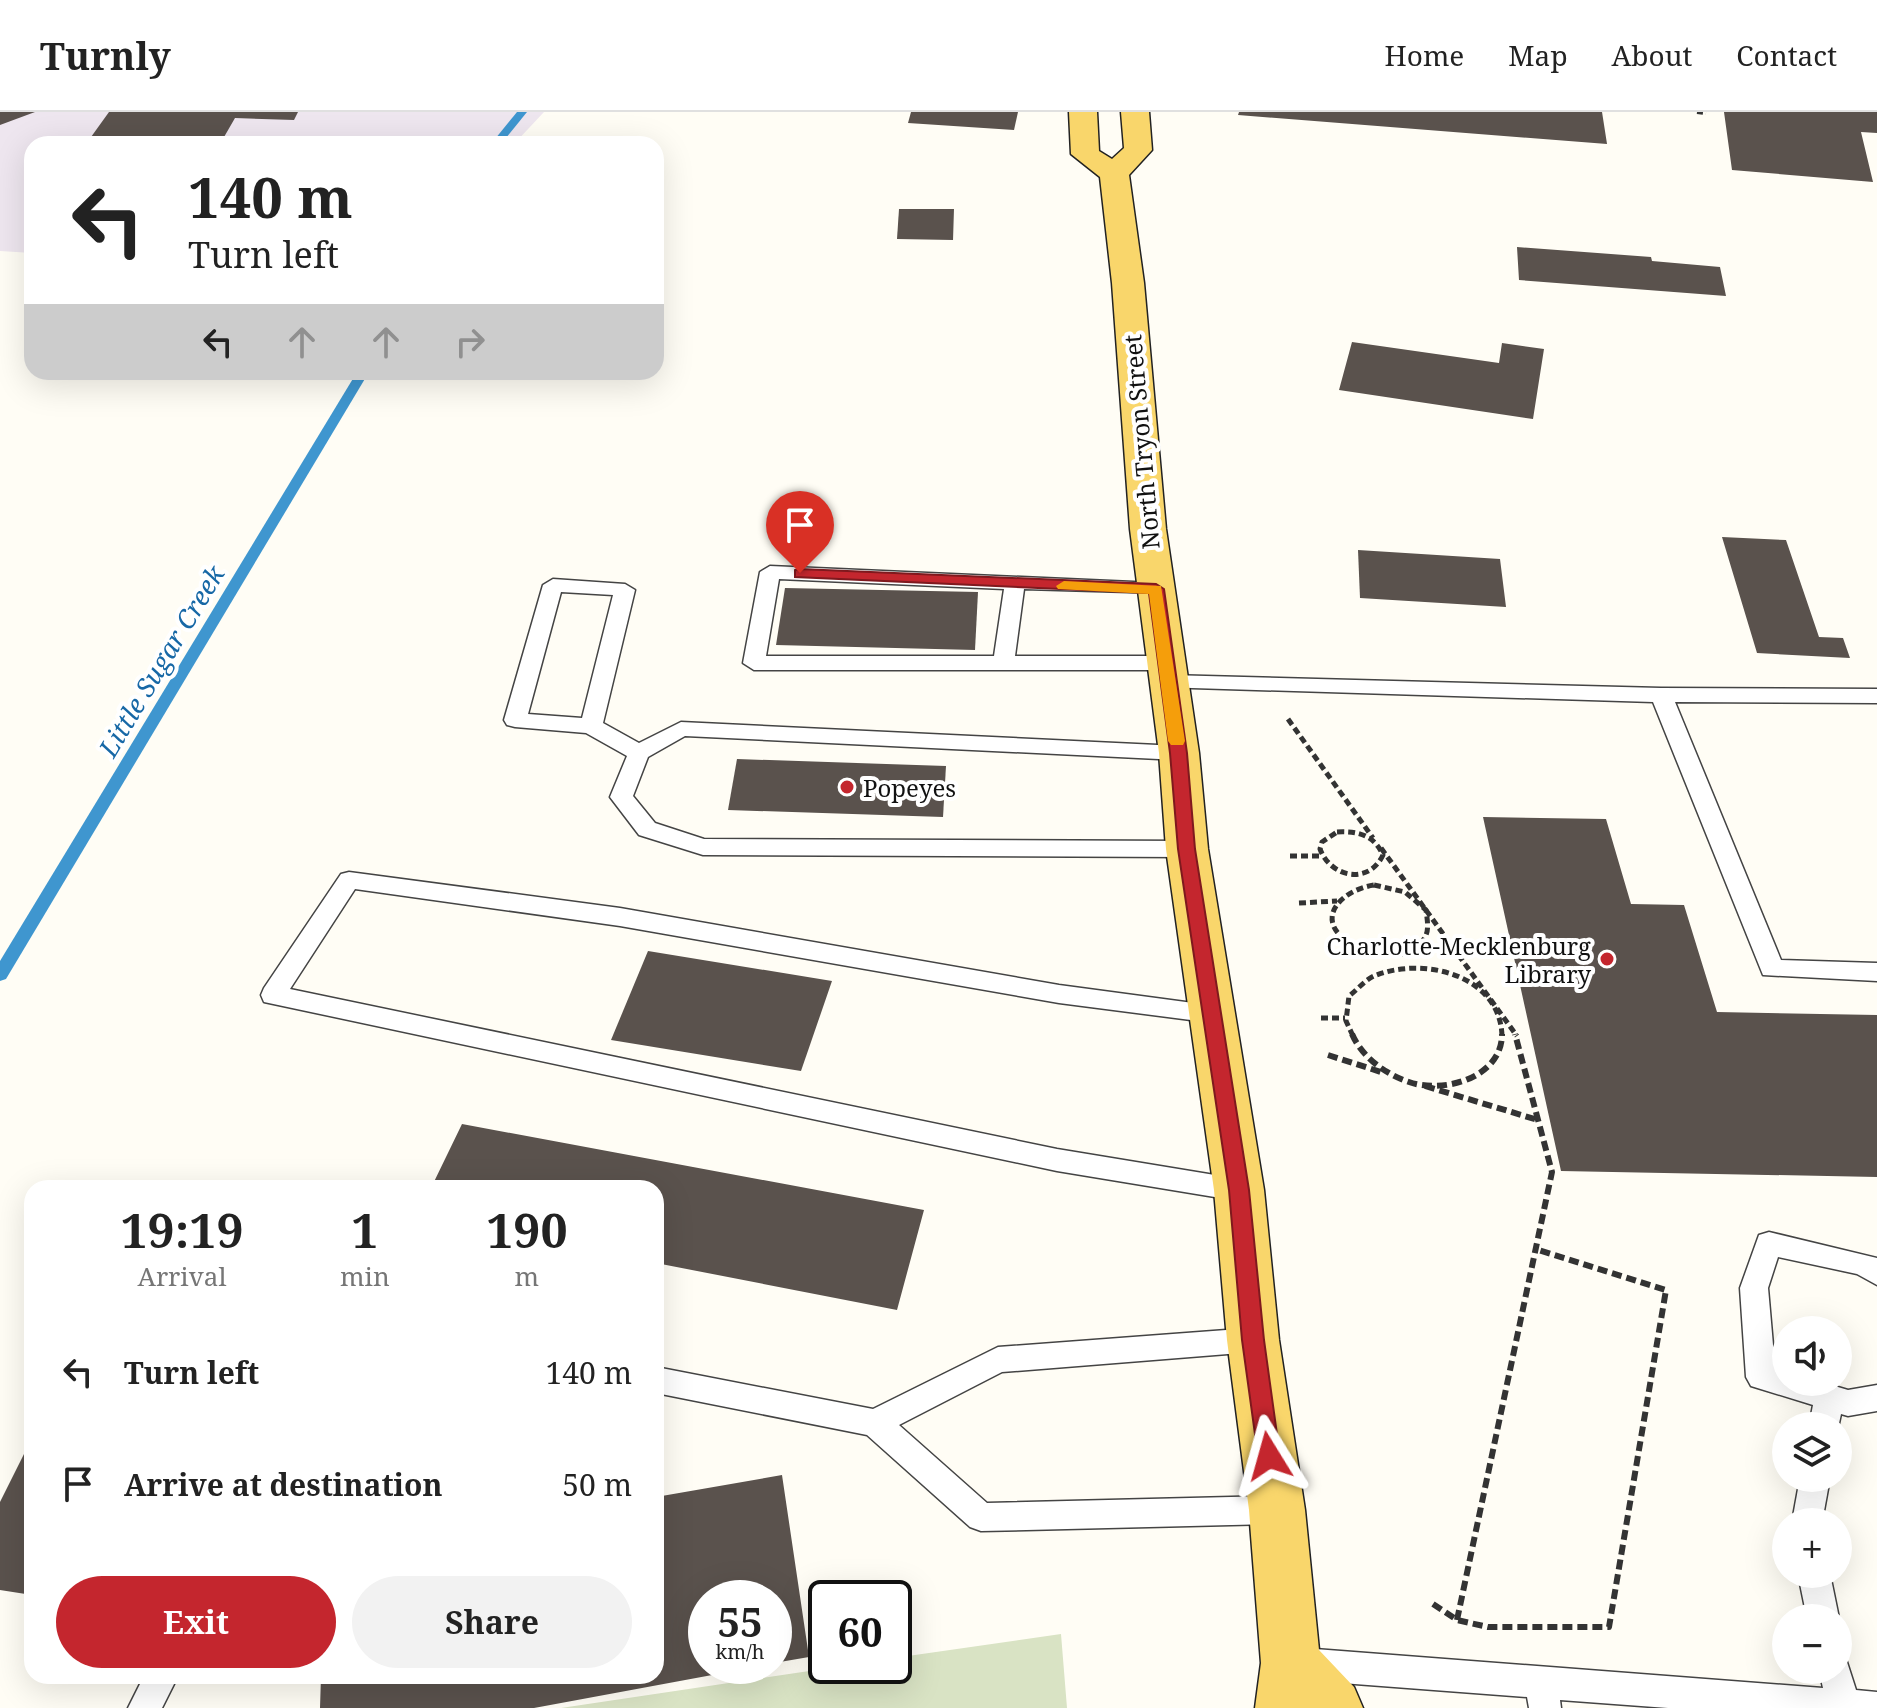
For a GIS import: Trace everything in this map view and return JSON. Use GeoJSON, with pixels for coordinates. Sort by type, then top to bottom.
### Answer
{"type":"FeatureCollection","features":[{"type":"Feature","properties":{"kind":"main road"},"geometry":{"type":"LineString","coordinates":[[1083,112],[1085,154],[1114,173],[1138,150],[1135,112]]}},
{"type":"Feature","properties":{"kind":"main road","name":"North Tryon Street"},"geometry":{"type":"LineString","coordinates":[[1114,173],[1128,283],[1148,529],[1179,753],[1187,849],[1239,1190],[1253,1340],[1277,1510],[1288,1686]]}},
{"type":"Feature","properties":{"kind":"main road"},"geometry":{"type":"LineString","coordinates":[[1288,1686],[1333,1708]]}},
{"type":"Feature","properties":{"kind":"lane"},"geometry":{"type":"LineString","coordinates":[[1156,589],[770,572],[754,663],[1004,662],[1661,695],[1877,696]]}},
{"type":"Feature","properties":{"kind":"lane"},"geometry":{"type":"LineString","coordinates":[[1004,662],[1015,584]]}},
{"type":"Feature","properties":{"kind":"lane"},"geometry":{"type":"LineString","coordinates":[[591,726],[625,590],[553,585],[515,720],[591,726],[639,753]]}},
{"type":"Feature","properties":{"kind":"lane"},"geometry":{"type":"LineString","coordinates":[[1661,695],[1772,969],[1877,972]]}},
{"type":"Feature","properties":{"kind":"lane"},"geometry":{"type":"LineString","coordinates":[[1179,753],[681,729],[639,753],[621,797],[647,829],[703,847],[1187,849]]}},
{"type":"Feature","properties":{"kind":"lane"},"geometry":{"type":"LineString","coordinates":[[1214,1014],[1059,994],[620,917],[349,880],[273,995],[1057,1160],[1239,1190]]}},
{"type":"Feature","properties":{"kind":"lane"},"geometry":{"type":"LineString","coordinates":[[1877,1273],[1864,1264],[1769,1243],[1754,1288],[1761,1377],[1827,1412],[1848,1403],[1877,1398]]}},
{"type":"Feature","properties":{"kind":"lane"},"geometry":{"type":"LineString","coordinates":[[875,1423],[998,1360],[1253,1340]]}},
{"type":"Feature","properties":{"kind":"lane"},"geometry":{"type":"LineString","coordinates":[[664,1382],[875,1423],[981,1517],[1277,1510]]}},
{"type":"Feature","properties":{"kind":"lane"},"geometry":{"type":"LineString","coordinates":[[144,1707],[157,1684]]}},
{"type":"Feature","properties":{"kind":"lane"},"geometry":{"type":"LineString","coordinates":[[1838,1684],[1843,1707]]}},
{"type":"Feature","properties":{"kind":"lane"},"geometry":{"type":"LineString","coordinates":[[1288,1686],[1877,1708]]}},
{"type":"Feature","properties":{"kind":"path"},"geometry":{"type":"LineString","coordinates":[[1697,112],[1706,113]]}},
{"type":"Feature","properties":{"kind":"path"},"geometry":{"type":"LineString","coordinates":[[1281,708],[1426,910],[1487,997],[1499,1014],[1504,1033],[1501,1051],[1491,1067],[1473,1078],[1450,1084],[1425,1085],[1401,1079],[1375,1066],[1357,1049],[1347,1029],[1345,1009],[1353,990],[1369,976],[1417,966],[1444,970],[1468,981],[1487,997],[1518,1038],[1552,1172],[1457,1620]]}},
{"type":"Feature","properties":{"kind":"path"},"geometry":{"type":"LineString","coordinates":[[1376,842],[1358,832],[1337,832],[1322,842],[1321,856],[1333,869],[1362,875],[1382,862],[1381,848]]}},
{"type":"Feature","properties":{"kind":"path"},"geometry":{"type":"LineString","coordinates":[[1290,856],[1321,856]]}},
{"type":"Feature","properties":{"kind":"path"},"geometry":{"type":"LineString","coordinates":[[1362,875],[1366,886]]}},
{"type":"Feature","properties":{"kind":"path"},"geometry":{"type":"LineString","coordinates":[[1366,886],[1390,887],[1405,892],[1426,910],[1429,934],[1422,944],[1396,955],[1364,951],[1349,944],[1333,922],[1337,901],[1346,892],[1366,886]]}},
{"type":"Feature","properties":{"kind":"path"},"geometry":{"type":"LineString","coordinates":[[1299,903],[1337,901]]}},
{"type":"Feature","properties":{"kind":"path"},"geometry":{"type":"LineString","coordinates":[[1396,955],[1402,967]]}},
{"type":"Feature","properties":{"kind":"path"},"geometry":{"type":"LineString","coordinates":[[1321,1018],[1345,1018]]}},
{"type":"Feature","properties":{"kind":"path"},"geometry":{"type":"LineString","coordinates":[[1328,1055],[1539,1120]]}},
{"type":"Feature","properties":{"kind":"path"},"geometry":{"type":"LineString","coordinates":[[1433,1604],[1457,1620],[1488,1627],[1609,1627],[1666,1290],[1535,1249]]}},
{"type":"Feature","properties":{"kind":"shaded area"},"geometry":{"type":"Polygon","coordinates":[[[0,112],[544,112],[522,136],[24,136],[24,252],[0,251],[0,112]]]}},
{"type":"Feature","properties":{"kind":"green space"},"geometry":{"type":"Polygon","coordinates":[[[1061,1634],[1067,1708],[561,1708],[722,1684],[792,1684],[792,1674],[808,1671],[808,1684],[912,1684],[912,1655],[1061,1634]]]}},
{"type":"Feature","properties":{"kind":"building"},"geometry":{"type":"Polygon","coordinates":[[[0,112],[35,112],[0,125],[0,112]]]}},
{"type":"Feature","properties":{"kind":"building"},"geometry":{"type":"Polygon","coordinates":[[[109,112],[298,112],[294,120],[235,118],[225,136],[92,136],[109,112]]]}},
{"type":"Feature","properties":{"kind":"building"},"geometry":{"type":"Polygon","coordinates":[[[911,112],[1018,112],[1014,130],[908,123],[911,112]]]}},
{"type":"Feature","properties":{"kind":"building"},"geometry":{"type":"Polygon","coordinates":[[[1239,112],[1602,112],[1607,144],[1238,115],[1239,112]]]}},
{"type":"Feature","properties":{"kind":"building"},"geometry":{"type":"Polygon","coordinates":[[[1724,112],[1877,112],[1877,133],[1861,132],[1873,182],[1732,170],[1724,112]]]}},
{"type":"Feature","properties":{"kind":"building"},"geometry":{"type":"Polygon","coordinates":[[[899,209],[954,209],[953,240],[897,239],[899,209]]]}},
{"type":"Feature","properties":{"kind":"building"},"geometry":{"type":"Polygon","coordinates":[[[1517,247],[1651,257],[1652,261],[1720,267],[1726,296],[1519,280],[1517,247]]]}},
{"type":"Feature","properties":{"kind":"building"},"geometry":{"type":"Polygon","coordinates":[[[1352,342],[1499,363],[1502,343],[1544,349],[1533,419],[1339,390],[1352,342]]]}},
{"type":"Feature","properties":{"kind":"building"},"geometry":{"type":"Polygon","coordinates":[[[1722,537],[1786,540],[1819,637],[1843,638],[1850,658],[1757,653],[1722,537]]]}},
{"type":"Feature","properties":{"kind":"building"},"geometry":{"type":"Polygon","coordinates":[[[1358,550],[1500,559],[1506,607],[1360,598],[1358,550]]]}},
{"type":"Feature","properties":{"kind":"building"},"geometry":{"type":"Polygon","coordinates":[[[785,588],[978,592],[975,650],[776,645],[785,588]]]}},
{"type":"Feature","properties":{"kind":"building"},"geometry":{"type":"Polygon","coordinates":[[[737,759],[946,766],[943,817],[728,810],[737,759]]]}},
{"type":"Feature","properties":{"kind":"building","name":"Charlotte-Mecklenburg Library"},"geometry":{"type":"Polygon","coordinates":[[[1483,817],[1606,819],[1631,904],[1684,905],[1717,1012],[1877,1015],[1877,1177],[1561,1171],[1483,817]]]}},
{"type":"Feature","properties":{"kind":"building"},"geometry":{"type":"Polygon","coordinates":[[[648,951],[832,981],[801,1071],[611,1040],[648,951]]]}},
{"type":"Feature","properties":{"kind":"building"},"geometry":{"type":"Polygon","coordinates":[[[462,1124],[924,1210],[897,1310],[664,1265],[664,1180],[435,1180],[462,1124]]]}},
{"type":"Feature","properties":{"kind":"building"},"geometry":{"type":"Polygon","coordinates":[[[24,1454],[24,1594],[0,1590],[0,1502],[24,1454]]]}},
{"type":"Feature","properties":{"kind":"building"},"geometry":{"type":"Polygon","coordinates":[[[782,1475],[808,1657],[792,1660],[792,1580],[688,1580],[688,1679],[664,1684],[664,1496],[782,1475]]]}},
{"type":"Feature","properties":{"kind":"building"},"geometry":{"type":"Polygon","coordinates":[[[321,1684],[664,1684],[534,1708],[320,1708],[321,1684]]]}},
{"type":"Feature","properties":{"kind":"waterway","name":"Little Sugar Creek"},"geometry":{"type":"LineString","coordinates":[[502,136],[522,112]]}},
{"type":"Feature","properties":{"kind":"waterway","name":"Little Sugar Creek"},"geometry":{"type":"LineString","coordinates":[[0,975],[358,380]]}},
{"type":"Feature","properties":{"kind":"slow traffic"},"geometry":{"type":"LineString","coordinates":[[1064,586],[1156,589],[1177,741]]}},
{"type":"Feature","properties":{"kind":"place","name":"Popeyes"},"geometry":{"type":"Point","coordinates":[847,787]}},
{"type":"Feature","properties":{"kind":"place","name":"Charlotte-Mecklenburg Library"},"geometry":{"type":"Point","coordinates":[1607,959]}},
{"type":"Feature","properties":{"kind":"route"},"geometry":{"type":"LineString","coordinates":[[800,573],[1156,589],[1179,753],[1187,849],[1239,1190],[1253,1340],[1269,1456]]}}]}
